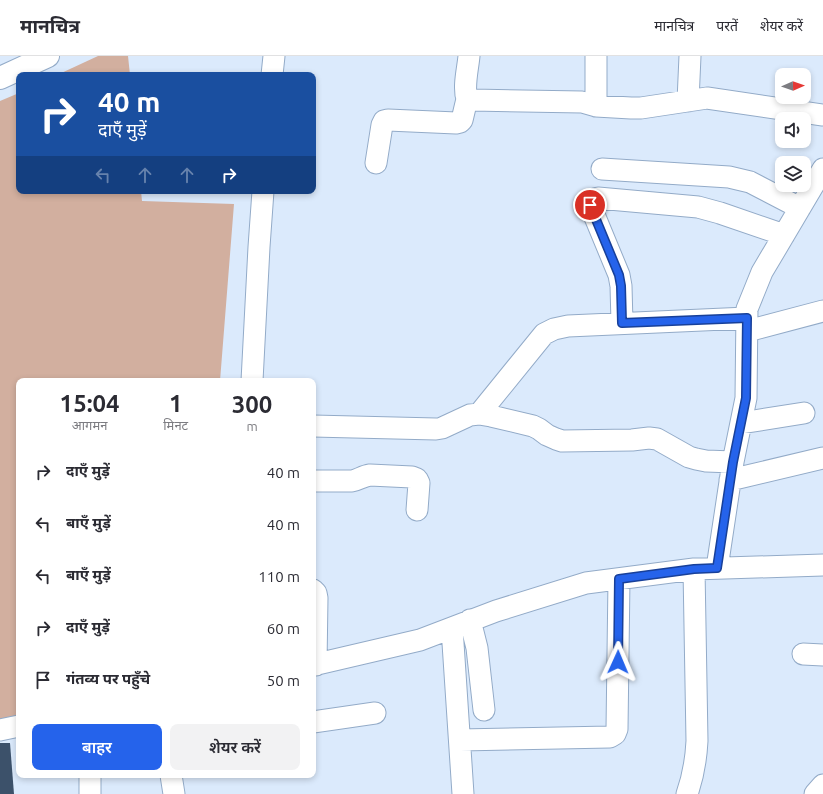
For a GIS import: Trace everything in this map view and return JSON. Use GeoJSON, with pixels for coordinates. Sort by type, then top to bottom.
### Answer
{"type":"FeatureCollection","features":[{"type":"Feature","properties":{"kind":"main road"},"geometry":{"type":"LineString","coordinates":[[0,78],[48,56]]}},
{"type":"Feature","properties":{"kind":"street"},"geometry":{"type":"LineString","coordinates":[[272,72],[274,56]]}},
{"type":"Feature","properties":{"kind":"street"},"geometry":{"type":"LineString","coordinates":[[376,163],[382,125],[384,121],[456,123],[462,120],[467,99],[466,87],[470,56]]}},
{"type":"Feature","properties":{"kind":"street"},"geometry":{"type":"LineString","coordinates":[[596,56],[596,106]]}},
{"type":"Feature","properties":{"kind":"street"},"geometry":{"type":"LineString","coordinates":[[688,101],[690,56]]}},
{"type":"Feature","properties":{"kind":"street"},"geometry":{"type":"LineString","coordinates":[[467,99],[582,102],[596,106],[641,108],[707,98],[823,115]]}},
{"type":"Feature","properties":{"kind":"street"},"geometry":{"type":"LineString","coordinates":[[602,169],[729,177],[750,182],[800,208]]}},
{"type":"Feature","properties":{"kind":"street"},"geometry":{"type":"LineString","coordinates":[[717,568],[732,471],[746,398],[747,309],[762,272],[823,169]]}},
{"type":"Feature","properties":{"kind":"street"},"geometry":{"type":"LineString","coordinates":[[252,378],[263,194]]}},
{"type":"Feature","properties":{"kind":"street"},"geometry":{"type":"LineString","coordinates":[[622,323],[621,286],[619,275],[590,205],[591,200],[598,198],[698,207],[784,235]]}},
{"type":"Feature","properties":{"kind":"street"},"geometry":{"type":"LineString","coordinates":[[479,414],[544,334],[554,329],[568,326],[622,323],[747,325],[823,311]]}},
{"type":"Feature","properties":{"kind":"street"},"geometry":{"type":"LineString","coordinates":[[741,423],[804,413]]}},
{"type":"Feature","properties":{"kind":"street"},"geometry":{"type":"LineString","coordinates":[[316,426],[436,430],[470,415],[479,414],[533,426],[547,435],[562,441],[656,439],[689,457],[706,461],[732,471],[823,458]]}},
{"type":"Feature","properties":{"kind":"street"},"geometry":{"type":"LineString","coordinates":[[316,481],[352,481],[365,476],[412,477],[417,479],[418,483],[417,510]]}},
{"type":"Feature","properties":{"kind":"street"},"geometry":{"type":"LineString","coordinates":[[316,665],[420,640],[496,610],[586,583],[694,569],[823,565]]}},
{"type":"Feature","properties":{"kind":"street"},"geometry":{"type":"LineString","coordinates":[[687,794],[696,759],[697,742],[694,569]]}},
{"type":"Feature","properties":{"kind":"street"},"geometry":{"type":"LineString","coordinates":[[460,740],[610,737],[615,734],[617,729],[619,579]]}},
{"type":"Feature","properties":{"kind":"street"},"geometry":{"type":"LineString","coordinates":[[316,593],[316,620]]}},
{"type":"Feature","properties":{"kind":"street"},"geometry":{"type":"LineString","coordinates":[[461,624],[477,648],[484,710]]}},
{"type":"Feature","properties":{"kind":"street"},"geometry":{"type":"LineString","coordinates":[[461,624],[460,740],[463,794]]}},
{"type":"Feature","properties":{"kind":"street"},"geometry":{"type":"LineString","coordinates":[[316,722],[375,713]]}},
{"type":"Feature","properties":{"kind":"street"},"geometry":{"type":"LineString","coordinates":[[0,730],[16,727]]}},
{"type":"Feature","properties":{"kind":"street"},"geometry":{"type":"LineString","coordinates":[[90,778],[90,794]]}},
{"type":"Feature","properties":{"kind":"street"},"geometry":{"type":"LineString","coordinates":[[171,778],[174,794]]}},
{"type":"Feature","properties":{"kind":"street"},"geometry":{"type":"LineString","coordinates":[[815,794],[823,785]]}},
{"type":"Feature","properties":{"kind":"shaded area"},"geometry":{"type":"Polygon","coordinates":[[[98,56],[128,56],[130,72],[63,72],[98,56]]]}},
{"type":"Feature","properties":{"kind":"shaded area"},"geometry":{"type":"Polygon","coordinates":[[[16,94],[16,194],[141,194],[142,201],[234,204],[220,378],[16,378],[16,718],[0,721],[0,101],[16,94]]]}},
{"type":"Feature","properties":{"kind":"building"},"geometry":{"type":"Polygon","coordinates":[[[0,743],[10,743],[14,794],[0,794],[0,743]]]}},
{"type":"Feature","properties":{"kind":"route"},"geometry":{"type":"LineString","coordinates":[[590,205],[619,275],[621,286],[622,323],[747,318],[746,398],[733,462],[717,568],[694,569],[619,579],[618,662]]}}]}
